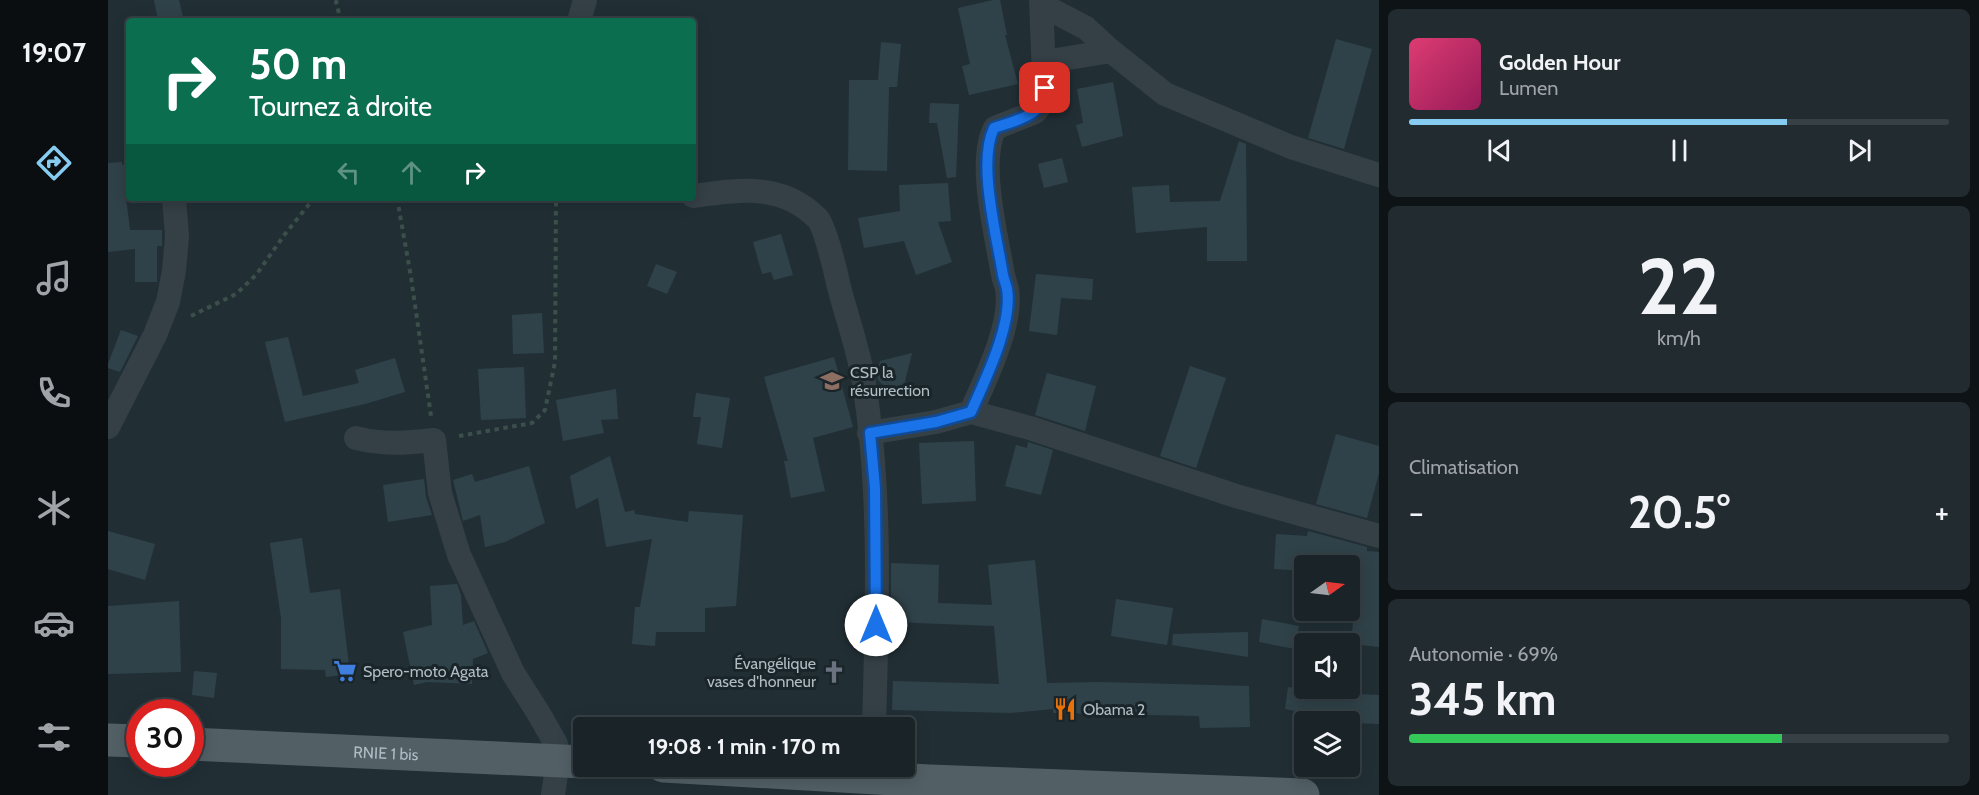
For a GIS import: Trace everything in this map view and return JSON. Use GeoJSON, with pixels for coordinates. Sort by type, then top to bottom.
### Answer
{"type":"FeatureCollection","features":[{"type":"Feature","properties":{"kind":"main road"},"geometry":{"type":"LineString","coordinates":[[108,740],[126,741]]}},
{"type":"Feature","properties":{"kind":"main road","name":"RNIE 1 bis"},"geometry":{"type":"LineString","coordinates":[[204,745],[571,762]]}},
{"type":"Feature","properties":{"kind":"main road"},"geometry":{"type":"LineString","coordinates":[[890,777],[929,788],[1303,795]]}},
{"type":"Feature","properties":{"kind":"street"},"geometry":{"type":"LineString","coordinates":[[580,18],[585,0]]}},
{"type":"Feature","properties":{"kind":"street"},"geometry":{"type":"LineString","coordinates":[[1042,2],[1086,28],[1165,94],[1291,147],[1379,175]]}},
{"type":"Feature","properties":{"kind":"street"},"geometry":{"type":"LineString","coordinates":[[971,412],[988,374],[1005,322],[1008,302],[987,170],[990,137],[994,128],[1035,112],[1045,100],[1042,2]]}},
{"type":"Feature","properties":{"kind":"street"},"geometry":{"type":"LineString","coordinates":[[1044,62],[1111,51]]}},
{"type":"Feature","properties":{"kind":"street"},"geometry":{"type":"LineString","coordinates":[[696,196],[742,189],[771,192],[797,203],[819,219],[833,262],[864,382],[870,433],[875,488],[874,717]]}},
{"type":"Feature","properties":{"kind":"street"},"geometry":{"type":"LineString","coordinates":[[108,427],[117,386],[155,335],[168,302],[177,236],[174,201]]}},
{"type":"Feature","properties":{"kind":"street"},"geometry":{"type":"LineString","coordinates":[[870,433],[936,422],[971,412],[1041,432],[1236,496],[1379,536]]}},
{"type":"Feature","properties":{"kind":"street"},"geometry":{"type":"LineString","coordinates":[[356,438],[375,443],[401,444],[434,440],[440,493],[459,555],[513,673],[556,744],[571,762],[554,795]]}},
{"type":"Feature","properties":{"kind":"path"},"geometry":{"type":"LineString","coordinates":[[337,0],[340,18]]}},
{"type":"Feature","properties":{"kind":"path"},"geometry":{"type":"LineString","coordinates":[[155,335],[236,294],[256,275],[312,201]]}},
{"type":"Feature","properties":{"kind":"path"},"geometry":{"type":"LineString","coordinates":[[398,201],[411,277],[434,440],[532,423],[545,410],[555,362],[556,201]]}},
{"type":"Feature","properties":{"kind":"building"},"geometry":{"type":"Polygon","coordinates":[[[154,0],[179,0],[183,18],[157,18],[154,0]]]}},
{"type":"Feature","properties":{"kind":"building"},"geometry":{"type":"Polygon","coordinates":[[[1000,0],[1007,35],[1005,35],[1018,84],[969,95],[962,66],[970,64],[958,8],[1000,0]]]}},
{"type":"Feature","properties":{"kind":"building"},"geometry":{"type":"Polygon","coordinates":[[[1336,39],[1372,49],[1344,149],[1308,138],[1336,39]]]}},
{"type":"Feature","properties":{"kind":"building"},"geometry":{"type":"Polygon","coordinates":[[[881,42],[901,44],[897,87],[889,87],[887,171],[848,170],[849,80],[878,80],[881,42]]]}},
{"type":"Feature","properties":{"kind":"building"},"geometry":{"type":"Polygon","coordinates":[[[1113,82],[1123,136],[1082,147],[1076,125],[1083,123],[1077,89],[1113,82]]]}},
{"type":"Feature","properties":{"kind":"building"},"geometry":{"type":"Polygon","coordinates":[[[930,103],[959,104],[956,177],[947,178],[937,123],[929,123],[930,103]]]}},
{"type":"Feature","properties":{"kind":"building"},"geometry":{"type":"Polygon","coordinates":[[[1239,141],[1246,144],[1247,261],[1207,261],[1207,227],[1136,233],[1132,187],[1169,185],[1170,202],[1220,201],[1239,141]]]}},
{"type":"Feature","properties":{"kind":"building"},"geometry":{"type":"Polygon","coordinates":[[[1062,158],[1068,182],[1044,188],[1038,164],[1062,158]]]}},
{"type":"Feature","properties":{"kind":"building"},"geometry":{"type":"Polygon","coordinates":[[[122,162],[122,165],[126,164],[125,189],[130,230],[162,230],[162,246],[157,246],[157,282],[135,282],[135,249],[108,252],[108,163],[122,162]]]}},
{"type":"Feature","properties":{"kind":"building"},"geometry":{"type":"Polygon","coordinates":[[[948,183],[951,221],[938,222],[952,262],[916,275],[904,241],[864,248],[858,218],[900,211],[899,185],[948,183]]]}},
{"type":"Feature","properties":{"kind":"building"},"geometry":{"type":"Polygon","coordinates":[[[781,234],[793,275],[774,280],[771,272],[762,274],[753,242],[781,234]]]}},
{"type":"Feature","properties":{"kind":"building"},"geometry":{"type":"Polygon","coordinates":[[[656,264],[677,272],[667,294],[647,286],[656,264]]]}},
{"type":"Feature","properties":{"kind":"building"},"geometry":{"type":"Polygon","coordinates":[[[1036,274],[1093,279],[1092,300],[1061,298],[1057,335],[1029,331],[1036,274]]]}},
{"type":"Feature","properties":{"kind":"building"},"geometry":{"type":"Polygon","coordinates":[[[542,313],[544,353],[513,354],[512,315],[542,313]]]}},
{"type":"Feature","properties":{"kind":"building"},"geometry":{"type":"Polygon","coordinates":[[[121,330],[138,336],[120,372],[108,368],[108,364],[121,330]]]}},
{"type":"Feature","properties":{"kind":"building"},"geometry":{"type":"Polygon","coordinates":[[[288,337],[303,396],[359,383],[355,370],[395,358],[405,392],[365,404],[285,422],[265,342],[288,337]]]}},
{"type":"Feature","properties":{"kind":"building"},"geometry":{"type":"Polygon","coordinates":[[[912,353],[904,385],[888,390],[878,380],[880,361],[912,353]]]}},
{"type":"Feature","properties":{"kind":"building"},"geometry":{"type":"Polygon","coordinates":[[[834,357],[853,427],[813,438],[825,491],[791,498],[784,461],[788,461],[764,377],[834,357]]]}},
{"type":"Feature","properties":{"kind":"building"},"geometry":{"type":"Polygon","coordinates":[[[1190,366],[1226,378],[1196,468],[1160,456],[1190,366]]]}},
{"type":"Feature","properties":{"kind":"building"},"geometry":{"type":"Polygon","coordinates":[[[524,367],[526,418],[481,420],[478,369],[524,367]]]}},
{"type":"Feature","properties":{"kind":"building"},"geometry":{"type":"Polygon","coordinates":[[[1047,373],[1096,386],[1085,431],[1035,415],[1047,373]]]}},
{"type":"Feature","properties":{"kind":"building"},"geometry":{"type":"Polygon","coordinates":[[[616,389],[618,419],[601,420],[604,433],[563,441],[556,400],[616,389]]]}},
{"type":"Feature","properties":{"kind":"building"},"geometry":{"type":"Polygon","coordinates":[[[696,393],[730,398],[722,448],[697,444],[701,417],[693,417],[696,393]]]}},
{"type":"Feature","properties":{"kind":"building"},"geometry":{"type":"Polygon","coordinates":[[[1336,434],[1379,446],[1379,473],[1367,518],[1316,504],[1336,434]]]}},
{"type":"Feature","properties":{"kind":"building"},"geometry":{"type":"Polygon","coordinates":[[[974,441],[976,501],[922,504],[919,443],[974,441]]]}},
{"type":"Feature","properties":{"kind":"building"},"geometry":{"type":"Polygon","coordinates":[[[1028,442],[1053,450],[1041,495],[1005,486],[1016,445],[1027,448],[1028,442]]]}},
{"type":"Feature","properties":{"kind":"building"},"geometry":{"type":"Polygon","coordinates":[[[610,456],[625,512],[634,510],[635,514],[688,522],[689,511],[743,515],[736,606],[705,608],[705,632],[656,632],[655,646],[632,644],[635,607],[640,607],[652,539],[606,547],[598,498],[576,509],[570,476],[610,456]]]}},
{"type":"Feature","properties":{"kind":"building"},"geometry":{"type":"Polygon","coordinates":[[[529,466],[545,523],[505,542],[485,547],[480,515],[463,521],[453,480],[472,474],[475,482],[529,466]]]}},
{"type":"Feature","properties":{"kind":"building"},"geometry":{"type":"Polygon","coordinates":[[[424,479],[426,497],[432,515],[388,522],[383,485],[424,479]]]}},
{"type":"Feature","properties":{"kind":"building"},"geometry":{"type":"Polygon","coordinates":[[[108,531],[155,544],[145,580],[108,569],[108,531]]]}},
{"type":"Feature","properties":{"kind":"building"},"geometry":{"type":"Polygon","coordinates":[[[1308,531],[1367,547],[1367,551],[1379,552],[1379,647],[1360,645],[1360,633],[1352,633],[1353,621],[1360,621],[1360,555],[1294,555],[1294,570],[1274,569],[1276,534],[1307,536],[1308,531]]]}},
{"type":"Feature","properties":{"kind":"building"},"geometry":{"type":"Polygon","coordinates":[[[302,538],[310,593],[340,589],[350,674],[326,677],[325,670],[281,669],[281,618],[270,543],[302,538]]]}},
{"type":"Feature","properties":{"kind":"building"},"geometry":{"type":"Polygon","coordinates":[[[1035,560],[1047,683],[1249,686],[1250,727],[1200,728],[1199,716],[1053,713],[1053,709],[1011,713],[892,710],[893,681],[999,684],[994,626],[891,622],[891,563],[939,565],[938,603],[992,605],[988,565],[1035,560]]]}},
{"type":"Feature","properties":{"kind":"building"},"geometry":{"type":"Polygon","coordinates":[[[457,584],[461,595],[463,625],[474,621],[488,653],[473,659],[472,684],[427,682],[414,685],[403,632],[432,625],[430,586],[457,584]]]}},
{"type":"Feature","properties":{"kind":"building"},"geometry":{"type":"Polygon","coordinates":[[[1116,599],[1173,608],[1167,645],[1111,636],[1116,599]]]}},
{"type":"Feature","properties":{"kind":"building"},"geometry":{"type":"Polygon","coordinates":[[[179,601],[181,672],[108,674],[108,606],[179,601]]]}},
{"type":"Feature","properties":{"kind":"building"},"geometry":{"type":"Polygon","coordinates":[[[1262,619],[1299,626],[1298,633],[1294,633],[1294,649],[1259,642],[1262,619]]]}},
{"type":"Feature","properties":{"kind":"building"},"geometry":{"type":"Polygon","coordinates":[[[1248,632],[1248,657],[1172,645],[1173,634],[1248,632]]]}},
{"type":"Feature","properties":{"kind":"building"},"geometry":{"type":"Polygon","coordinates":[[[194,671],[217,673],[214,698],[192,695],[194,671]]]}},
{"type":"Feature","properties":{"kind":"building"},"geometry":{"type":"Polygon","coordinates":[[[1288,687],[1294,688],[1294,699],[1360,699],[1360,694],[1379,695],[1379,724],[1360,723],[1360,711],[1285,709],[1288,687]]]}},
{"type":"Feature","properties":{"kind":"place","name":"CSP la résurrection"},"geometry":{"type":"Point","coordinates":[832,381]}},
{"type":"Feature","properties":{"kind":"place","name":"Spero-moto Agata"},"geometry":{"type":"Point","coordinates":[345,671]}},
{"type":"Feature","properties":{"kind":"place","name":"Évangélique vases d'honneur"},"geometry":{"type":"Point","coordinates":[834,672]}},
{"type":"Feature","properties":{"kind":"place","name":"Obama 2"},"geometry":{"type":"Point","coordinates":[1065,709]}},
{"type":"Feature","properties":{"kind":"route"},"geometry":{"type":"LineString","coordinates":[[876,625],[875,488],[870,433],[936,422],[971,412],[988,374],[1005,322],[1008,302],[987,170],[990,137],[994,128],[1035,112],[1045,100],[1045,88]]}}]}
